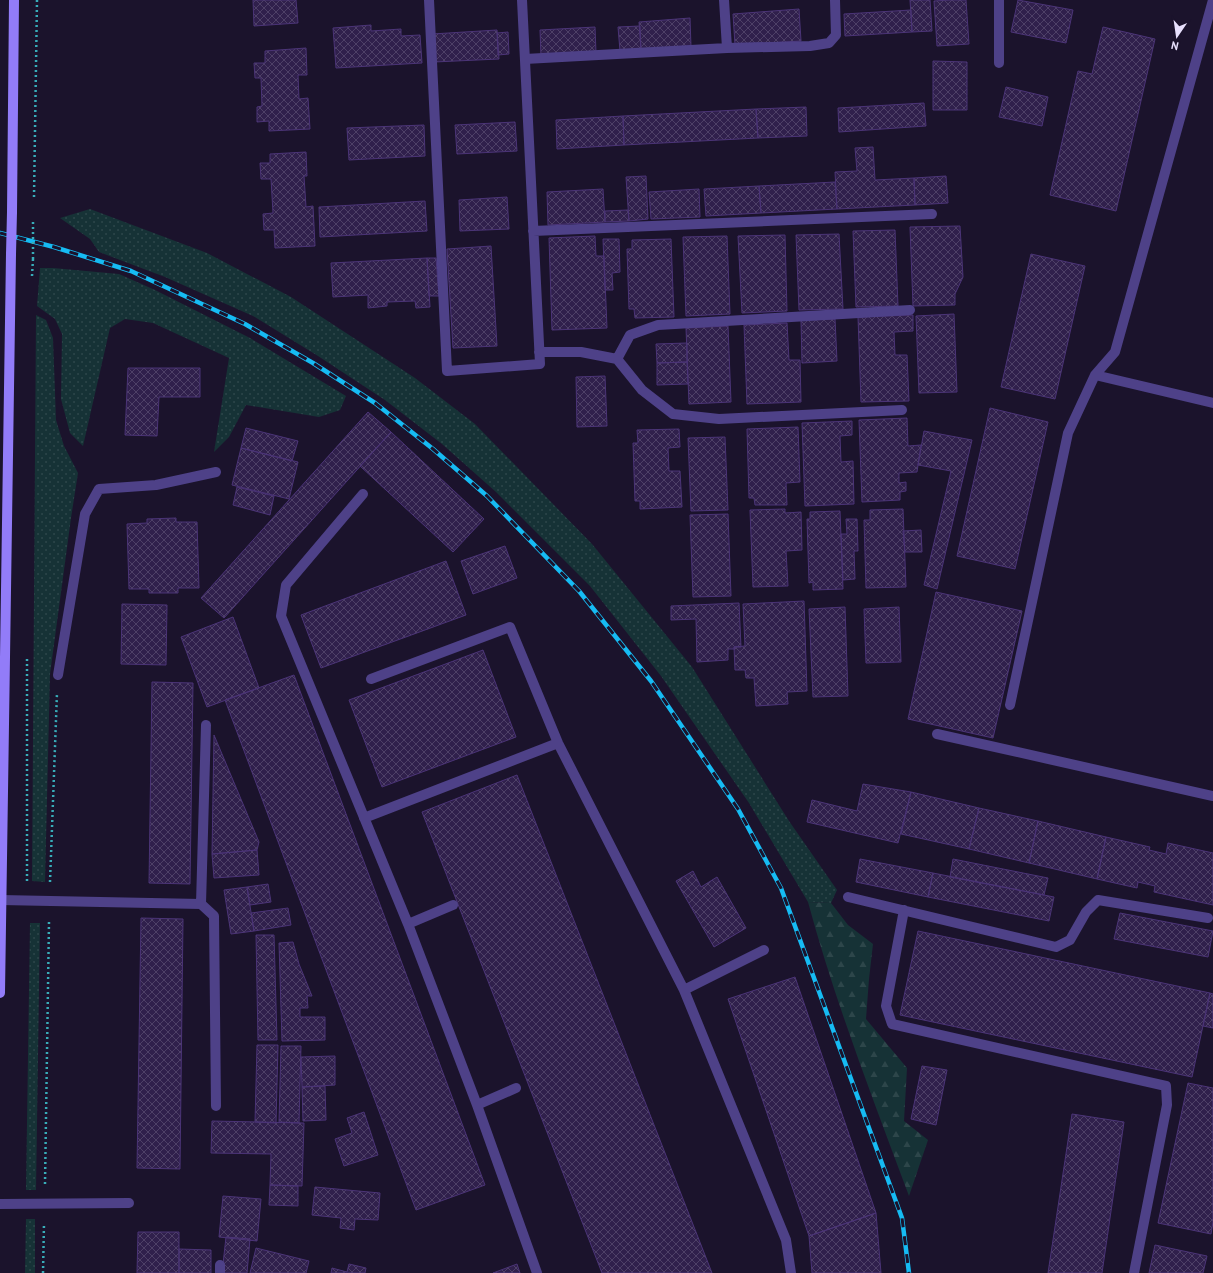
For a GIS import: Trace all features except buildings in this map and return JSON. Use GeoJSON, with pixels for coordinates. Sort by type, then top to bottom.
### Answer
{"type":"FeatureCollection","features":[{"type":"Feature","properties":{"kind":"main road"},"geometry":{"type":"LineString","coordinates":[[0,993],[14,0]]}},
{"type":"Feature","properties":{"kind":"street"},"geometry":{"type":"LineString","coordinates":[[429,0],[448,371],[540,364],[522,0]]}},
{"type":"Feature","properties":{"kind":"street"},"geometry":{"type":"LineString","coordinates":[[724,0],[727,48]]}},
{"type":"Feature","properties":{"kind":"street"},"geometry":{"type":"LineString","coordinates":[[525,59],[727,48],[810,46],[829,43],[836,35],[835,0]]}},
{"type":"Feature","properties":{"kind":"street"},"geometry":{"type":"LineString","coordinates":[[999,0],[999,63]]}},
{"type":"Feature","properties":{"kind":"street"},"geometry":{"type":"LineString","coordinates":[[1010,706],[1068,433],[1095,375],[1115,352],[1213,0]]}},
{"type":"Feature","properties":{"kind":"street"},"geometry":{"type":"LineString","coordinates":[[533,231],[932,214]]}},
{"type":"Feature","properties":{"kind":"street"},"geometry":{"type":"LineString","coordinates":[[617,359],[630,335],[658,326],[910,310]]}},
{"type":"Feature","properties":{"kind":"street"},"geometry":{"type":"LineString","coordinates":[[539,352],[581,352],[617,359],[642,390],[673,414],[719,419],[902,410]]}},
{"type":"Feature","properties":{"kind":"street"},"geometry":{"type":"LineString","coordinates":[[1095,375],[1213,403]]}},
{"type":"Feature","properties":{"kind":"street"},"geometry":{"type":"LineString","coordinates":[[58,675],[85,514],[99,489],[156,485],[216,472]]}},
{"type":"Feature","properties":{"kind":"street"},"geometry":{"type":"LineString","coordinates":[[363,494],[286,585],[281,616],[408,924],[477,1105],[538,1273]]}},
{"type":"Feature","properties":{"kind":"street"},"geometry":{"type":"LineString","coordinates":[[371,679],[510,626],[558,743],[684,990],[786,1240],[791,1273]]}},
{"type":"Feature","properties":{"kind":"street"},"geometry":{"type":"LineString","coordinates":[[201,904],[206,725]]}},
{"type":"Feature","properties":{"kind":"street"},"geometry":{"type":"LineString","coordinates":[[937,734],[1213,796]]}},
{"type":"Feature","properties":{"kind":"street"},"geometry":{"type":"LineString","coordinates":[[364,818],[558,743]]}},
{"type":"Feature","properties":{"kind":"street"},"geometry":{"type":"LineString","coordinates":[[848,897],[1056,947],[1070,940],[1086,912],[1098,900],[1208,918]]}},
{"type":"Feature","properties":{"kind":"street"},"geometry":{"type":"LineString","coordinates":[[1,900],[201,904],[214,916],[216,1106]]}},
{"type":"Feature","properties":{"kind":"street"},"geometry":{"type":"LineString","coordinates":[[408,924],[453,905]]}},
{"type":"Feature","properties":{"kind":"street"},"geometry":{"type":"LineString","coordinates":[[904,910],[886,1006],[892,1024],[1166,1086],[1167,1105],[1134,1273]]}},
{"type":"Feature","properties":{"kind":"street"},"geometry":{"type":"LineString","coordinates":[[684,990],[764,950]]}},
{"type":"Feature","properties":{"kind":"street"},"geometry":{"type":"LineString","coordinates":[[477,1105],[516,1088]]}},
{"type":"Feature","properties":{"kind":"street"},"geometry":{"type":"LineString","coordinates":[[0,1204],[129,1203]]}},
{"type":"Feature","properties":{"kind":"path"},"geometry":{"type":"LineString","coordinates":[[34,202],[37,0]]}},
{"type":"Feature","properties":{"kind":"path"},"geometry":{"type":"LineString","coordinates":[[32,282],[34,217]]}},
{"type":"Feature","properties":{"kind":"path"},"geometry":{"type":"LineString","coordinates":[[27,658],[27,886]]}},
{"type":"Feature","properties":{"kind":"path"},"geometry":{"type":"LineString","coordinates":[[43,1273],[49,901],[58,675]]}},
{"type":"Feature","properties":{"kind":"green space"},"geometry":{"type":"Polygon","coordinates":[[[90,209],[207,253],[291,297],[415,378],[475,424],[592,544],[692,667],[789,821],[837,890],[831,903],[808,902],[749,803],[661,676],[590,586],[496,492],[442,444],[385,400],[318,356],[253,316],[165,277],[99,252],[90,239],[60,218],[90,209]]]}},
{"type":"Feature","properties":{"kind":"green space"},"geometry":{"type":"Polygon","coordinates":[[[40,268],[119,274],[155,290],[250,338],[346,396],[340,410],[319,417],[246,405],[229,437],[214,452],[229,358],[153,323],[125,319],[110,328],[83,446],[70,433],[61,399],[62,334],[55,319],[37,306],[40,268]]]}},
{"type":"Feature","properties":{"kind":"green space"},"geometry":{"type":"Polygon","coordinates":[[[36,315],[46,320],[53,338],[56,420],[64,446],[78,473],[50,674],[45,882],[32,881],[36,315]]]}},
{"type":"Feature","properties":{"kind":"green space"},"geometry":{"type":"Polygon","coordinates":[[[808,902],[831,903],[848,925],[873,944],[866,1019],[907,1068],[904,1121],[928,1140],[909,1196],[842,1013],[808,902]]]}},
{"type":"Feature","properties":{"kind":"green space"},"geometry":{"type":"Polygon","coordinates":[[[30,923],[40,923],[36,1190],[26,1190],[30,923]]]}},
{"type":"Feature","properties":{"kind":"green space"},"geometry":{"type":"Polygon","coordinates":[[[26,1219],[35,1219],[35,1273],[25,1273],[26,1219]]]}},
{"type":"Feature","properties":{"kind":"railway"},"geometry":{"type":"LineString","coordinates":[[0,233],[54,247],[131,271],[245,324],[313,363],[375,403],[433,449],[487,496],[579,591],[651,681],[738,809],[781,888],[902,1218],[909,1273]]}}]}
